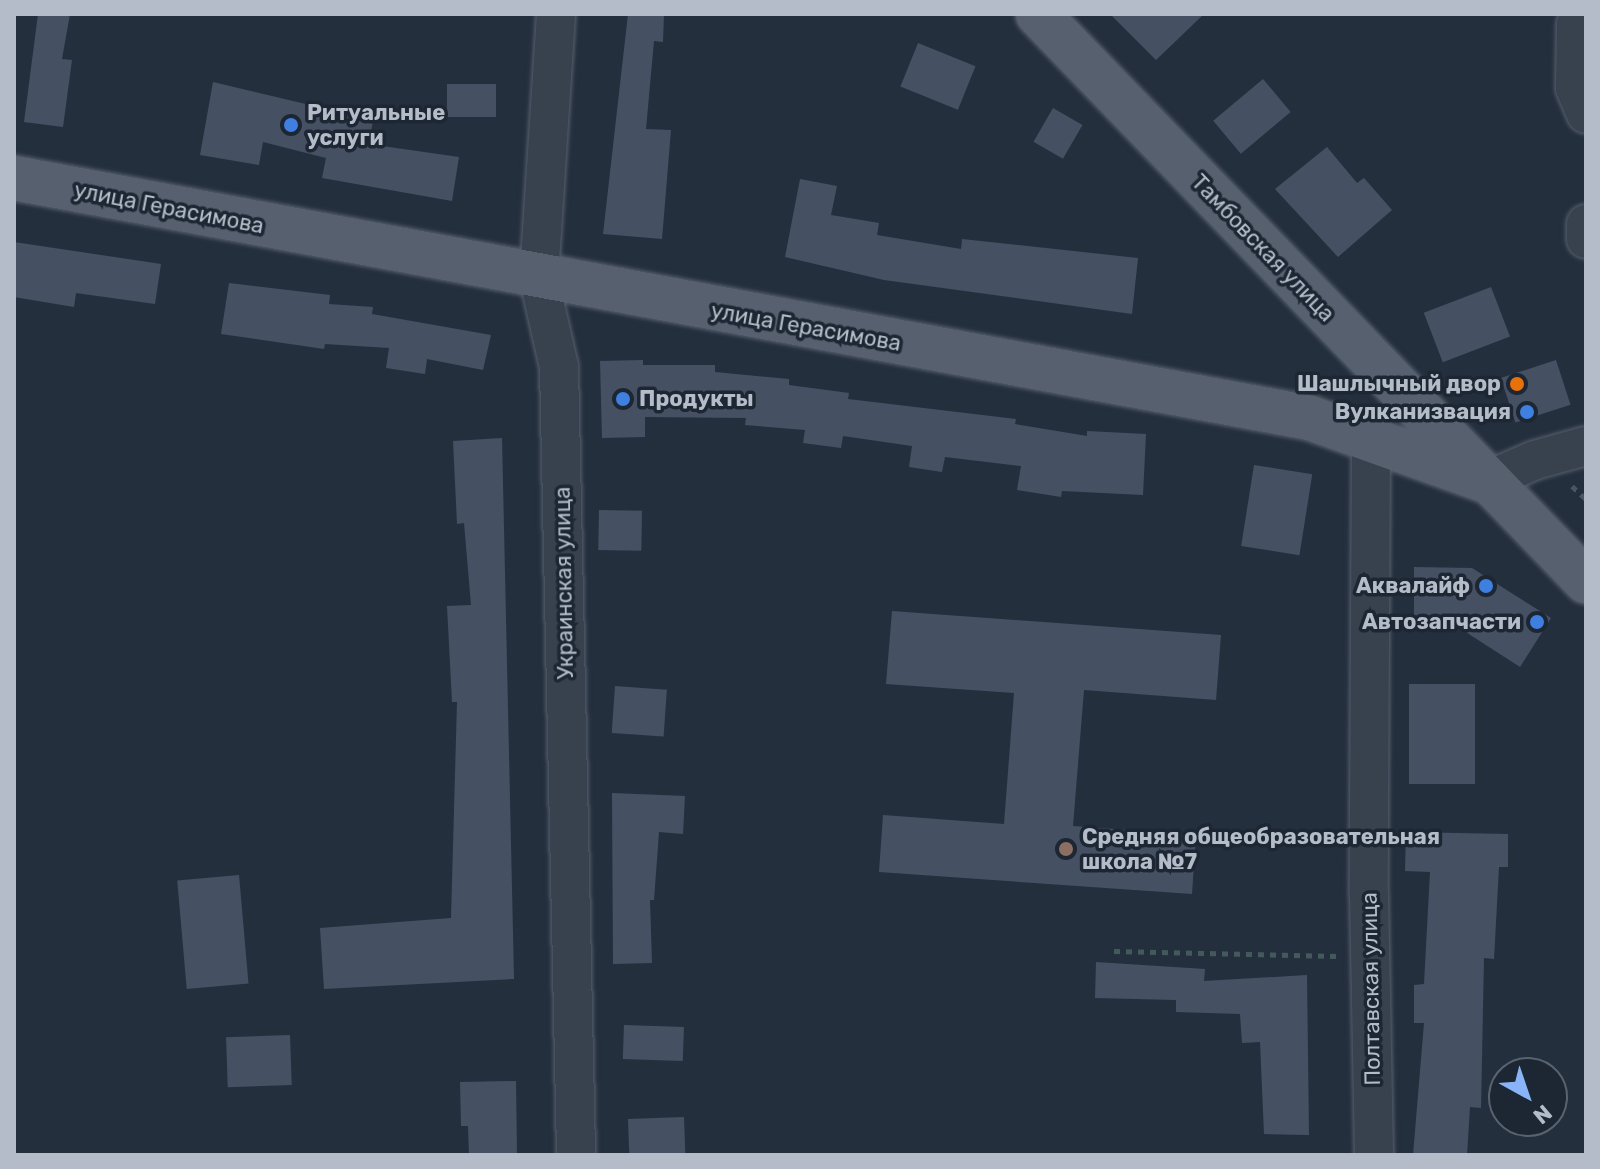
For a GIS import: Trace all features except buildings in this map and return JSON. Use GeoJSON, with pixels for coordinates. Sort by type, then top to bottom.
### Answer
{"type":"FeatureCollection","features":[{"type":"Feature","properties":{"kind":"main road","name":"Тамбовская улица"},"geometry":{"type":"LineString","coordinates":[[1038,14],[1586,581]]}},
{"type":"Feature","properties":{"kind":"main road","name":"улица Герасимова"},"geometry":{"type":"LineString","coordinates":[[14,178],[539,279],[1310,418],[1487,481]]}},
{"type":"Feature","properties":{"kind":"street","name":"Украинская улица"},"geometry":{"type":"LineString","coordinates":[[556,14],[539,279],[559,367],[576,1155]]}},
{"type":"Feature","properties":{"kind":"street"},"geometry":{"type":"LineString","coordinates":[[1586,21],[1576,25],[1575,88],[1586,114]]}},
{"type":"Feature","properties":{"kind":"street"},"geometry":{"type":"LineString","coordinates":[[1586,224],[1586,239]]}},
{"type":"Feature","properties":{"kind":"street","name":"Полтавская улица"},"geometry":{"type":"LineString","coordinates":[[1371,438],[1370,957],[1374,1155]]}},
{"type":"Feature","properties":{"kind":"street"},"geometry":{"type":"LineString","coordinates":[[1487,481],[1535,460],[1586,446]]}},
{"type":"Feature","properties":{"kind":"path"},"geometry":{"type":"LineString","coordinates":[[1114,951],[1370,957]]}},
{"type":"Feature","properties":{"kind":"place","name":"Ритуальные услуги"},"geometry":{"type":"Point","coordinates":[291,125]}},
{"type":"Feature","properties":{"kind":"place","name":"Шашлычный двор"},"geometry":{"type":"Point","coordinates":[1517,384]}},
{"type":"Feature","properties":{"kind":"place","name":"Продукты"},"geometry":{"type":"Point","coordinates":[623,399]}},
{"type":"Feature","properties":{"kind":"place","name":"Вулканизвация"},"geometry":{"type":"Point","coordinates":[1527,412]}},
{"type":"Feature","properties":{"kind":"place","name":"Аквалайф"},"geometry":{"type":"Point","coordinates":[1486,586]}},
{"type":"Feature","properties":{"kind":"place","name":"Автозапчасти"},"geometry":{"type":"Point","coordinates":[1537,622]}},
{"type":"Feature","properties":{"kind":"place","name":"Средняя общеобразовательная школа №7"},"geometry":{"type":"Point","coordinates":[1066,849]}}]}
